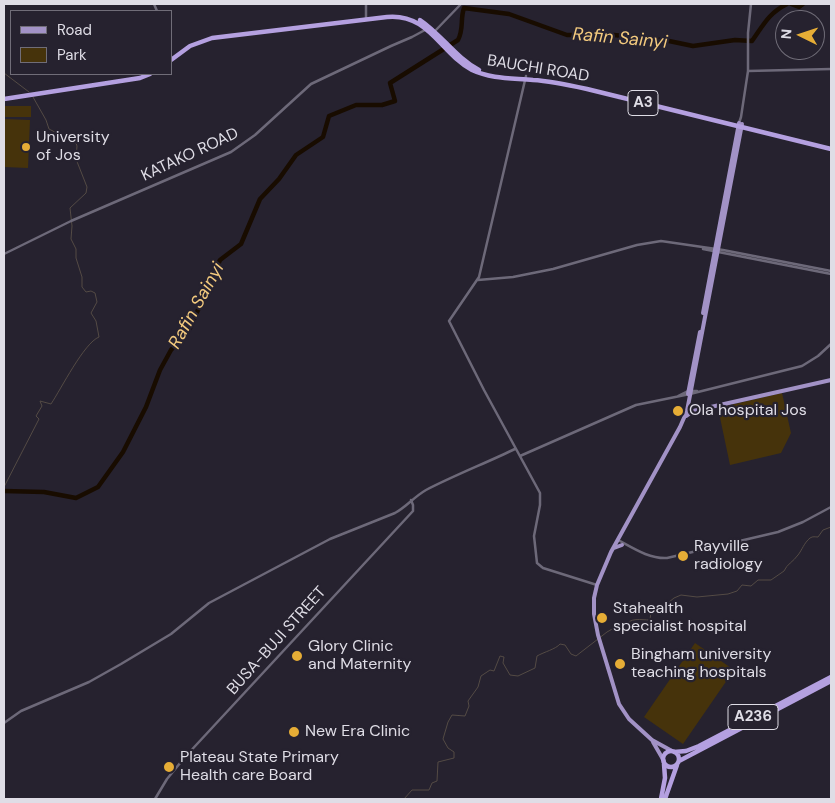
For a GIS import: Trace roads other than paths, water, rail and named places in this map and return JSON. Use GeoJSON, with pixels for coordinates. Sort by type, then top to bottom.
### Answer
{"type":"FeatureCollection","features":[{"type":"Feature","properties":{"kind":"highway","name":"BAUCHI ROAD"},"geometry":{"type":"LineString","coordinates":[[172,58],[192,43],[213,36],[391,14],[412,17],[424,23],[435,32],[442,42]]}},
{"type":"Feature","properties":{"kind":"highway","name":"BAUCHI ROAD"},"geometry":{"type":"LineString","coordinates":[[366,18],[391,17],[417,22],[478,72],[493,76],[526,78],[586,89],[741,124],[831,147]]}},
{"type":"Feature","properties":{"kind":"highway"},"geometry":{"type":"LineString","coordinates":[[4,97],[136,75]]}},
{"type":"Feature","properties":{"kind":"highway"},"geometry":{"type":"LineString","coordinates":[[4,97],[140,78],[148,75]]}},
{"type":"Feature","properties":{"kind":"highway","name":"A236"},"geometry":{"type":"LineString","coordinates":[[673,752],[689,750],[699,746],[831,677]]}},
{"type":"Feature","properties":{"kind":"highway","name":"A236"},"geometry":{"type":"LineString","coordinates":[[678,763],[831,681]]}},
{"type":"Feature","properties":{"kind":"highway"},"geometry":{"type":"LineString","coordinates":[[661,799],[665,778],[664,762],[666,753],[673,752],[678,755],[678,763],[665,799]]}},
{"type":"Feature","properties":{"kind":"highway"},"geometry":{"type":"LineString","coordinates":[[664,762],[670,767],[678,763]]}},
{"type":"Feature","properties":{"kind":"main road"},"geometry":{"type":"LineString","coordinates":[[676,432],[689,393],[741,124]]}},
{"type":"Feature","properties":{"kind":"main road"},"geometry":{"type":"LineString","coordinates":[[684,419],[693,411],[831,380]]}},
{"type":"Feature","properties":{"kind":"main road"},"geometry":{"type":"LineString","coordinates":[[673,752],[652,740],[629,719],[619,704],[598,637],[594,607],[597,585],[616,540],[684,419],[688,407],[689,393]]}},
{"type":"Feature","properties":{"kind":"main road"},"geometry":{"type":"LineString","coordinates":[[688,407],[689,410],[693,411]]}},
{"type":"Feature","properties":{"kind":"main road"},"geometry":{"type":"LineString","coordinates":[[611,552],[623,544],[622,530]]}},
{"type":"Feature","properties":{"kind":"main road"},"geometry":{"type":"LineString","coordinates":[[652,740],[664,762]]}},
{"type":"Feature","properties":{"kind":"street"},"geometry":{"type":"LineString","coordinates":[[366,4],[366,18]]}},
{"type":"Feature","properties":{"kind":"street"},"geometry":{"type":"LineString","coordinates":[[435,32],[461,4]]}},
{"type":"Feature","properties":{"kind":"street"},"geometry":{"type":"LineString","coordinates":[[741,124],[748,70],[748,33],[751,4]]}},
{"type":"Feature","properties":{"kind":"street","name":"KATAKO ROAD"},"geometry":{"type":"LineString","coordinates":[[4,254],[71,221],[231,152],[255,135],[311,84],[426,29]]}},
{"type":"Feature","properties":{"kind":"street"},"geometry":{"type":"LineString","coordinates":[[748,70],[831,69]]}},
{"type":"Feature","properties":{"kind":"street"},"geometry":{"type":"LineString","coordinates":[[526,78],[478,280],[449,321],[540,496],[534,536],[537,563],[543,568],[597,585]]}},
{"type":"Feature","properties":{"kind":"street"},"geometry":{"type":"LineString","coordinates":[[478,280],[503,278],[553,269],[653,242],[670,242],[717,250],[831,273]]}},
{"type":"Feature","properties":{"kind":"street"},"geometry":{"type":"LineString","coordinates":[[520,456],[636,404],[802,366],[818,356],[831,344]]}},
{"type":"Feature","properties":{"kind":"street"},"geometry":{"type":"LineString","coordinates":[[4,723],[21,711],[89,682],[121,664],[170,634],[208,603],[330,539],[395,514],[425,491],[516,448]]}},
{"type":"Feature","properties":{"kind":"street","name":"BUSA-BUJI STREET"},"geometry":{"type":"LineString","coordinates":[[155,799],[167,779],[185,757],[413,511],[411,500]]}},
{"type":"Feature","properties":{"kind":"street"},"geometry":{"type":"LineString","coordinates":[[616,540],[648,555],[662,558],[693,553],[782,531],[804,522],[831,507]]}},
{"type":"Feature","properties":{"kind":"waterway","name":"Rafin Sainyi"},"geometry":{"type":"LineString","coordinates":[[4,491],[44,492],[76,498],[98,487],[123,452],[146,407],[160,370],[171,350],[190,328],[220,260],[241,244],[260,199],[279,179],[296,155],[323,137],[329,116],[356,105],[382,105],[395,101],[390,83],[458,40],[464,8],[509,14],[567,35],[614,35],[669,41],[693,46],[735,40],[752,41],[771,15],[787,4]]}},
{"type":"Feature","properties":{"kind":"waterway","name":"Rafin Sainyi"},"geometry":{"type":"LineString","coordinates":[[791,4],[799,7],[803,4]]}},
{"type":"Feature","properties":{"kind":"waterway"},"geometry":{"type":"LineString","coordinates":[[4,73],[29,92]]}},
{"type":"Feature","properties":{"kind":"waterway"},"geometry":{"type":"LineString","coordinates":[[4,487],[39,419],[36,416],[42,406],[40,401],[51,404],[80,357],[93,341],[99,337],[96,321],[91,313],[97,302],[95,293],[91,291],[86,292],[82,287],[82,277],[76,258],[76,249],[71,239],[70,208],[86,193],[87,187],[76,159],[77,146],[76,143],[49,129],[33,97]]}},
{"type":"Feature","properties":{"kind":"waterway"},"geometry":{"type":"LineString","coordinates":[[404,799],[412,790],[429,790],[432,783],[437,781],[438,762],[454,758],[454,752],[448,748],[443,739],[448,722],[452,715],[465,716],[469,706],[468,701],[478,687],[481,676],[490,670],[494,671],[500,656],[504,657],[503,663],[510,675],[518,676],[535,668],[537,656],[560,644],[565,645],[571,654],[576,656],[614,628],[625,626],[633,620],[650,620],[651,611],[663,607],[681,595],[697,597],[728,594],[737,591],[742,585],[751,586],[758,580],[771,580],[784,571],[810,538],[818,537],[823,530],[831,527]]}},
{"type":"Feature","properties":{"kind":"place","name":"University of Jos"},"geometry":{"type":"Point","coordinates":[26,147]}},
{"type":"Feature","properties":{"kind":"place","name":"Ola hospital Jos"},"geometry":{"type":"Point","coordinates":[678,411]}},
{"type":"Feature","properties":{"kind":"place","name":"Rayville radiology"},"geometry":{"type":"Point","coordinates":[683,556]}},
{"type":"Feature","properties":{"kind":"place","name":"Stahealth specialist hospital"},"geometry":{"type":"Point","coordinates":[602,618]}},
{"type":"Feature","properties":{"kind":"place","name":"Glory Clinic and Maternity"},"geometry":{"type":"Point","coordinates":[297,656]}},
{"type":"Feature","properties":{"kind":"place","name":"Bingham university teaching hospitals"},"geometry":{"type":"Point","coordinates":[620,664]}},
{"type":"Feature","properties":{"kind":"place","name":"New Era Clinic"},"geometry":{"type":"Point","coordinates":[294,732]}},
{"type":"Feature","properties":{"kind":"place","name":"Plateau State Primary Health care Board"},"geometry":{"type":"Point","coordinates":[169,767]}}]}
